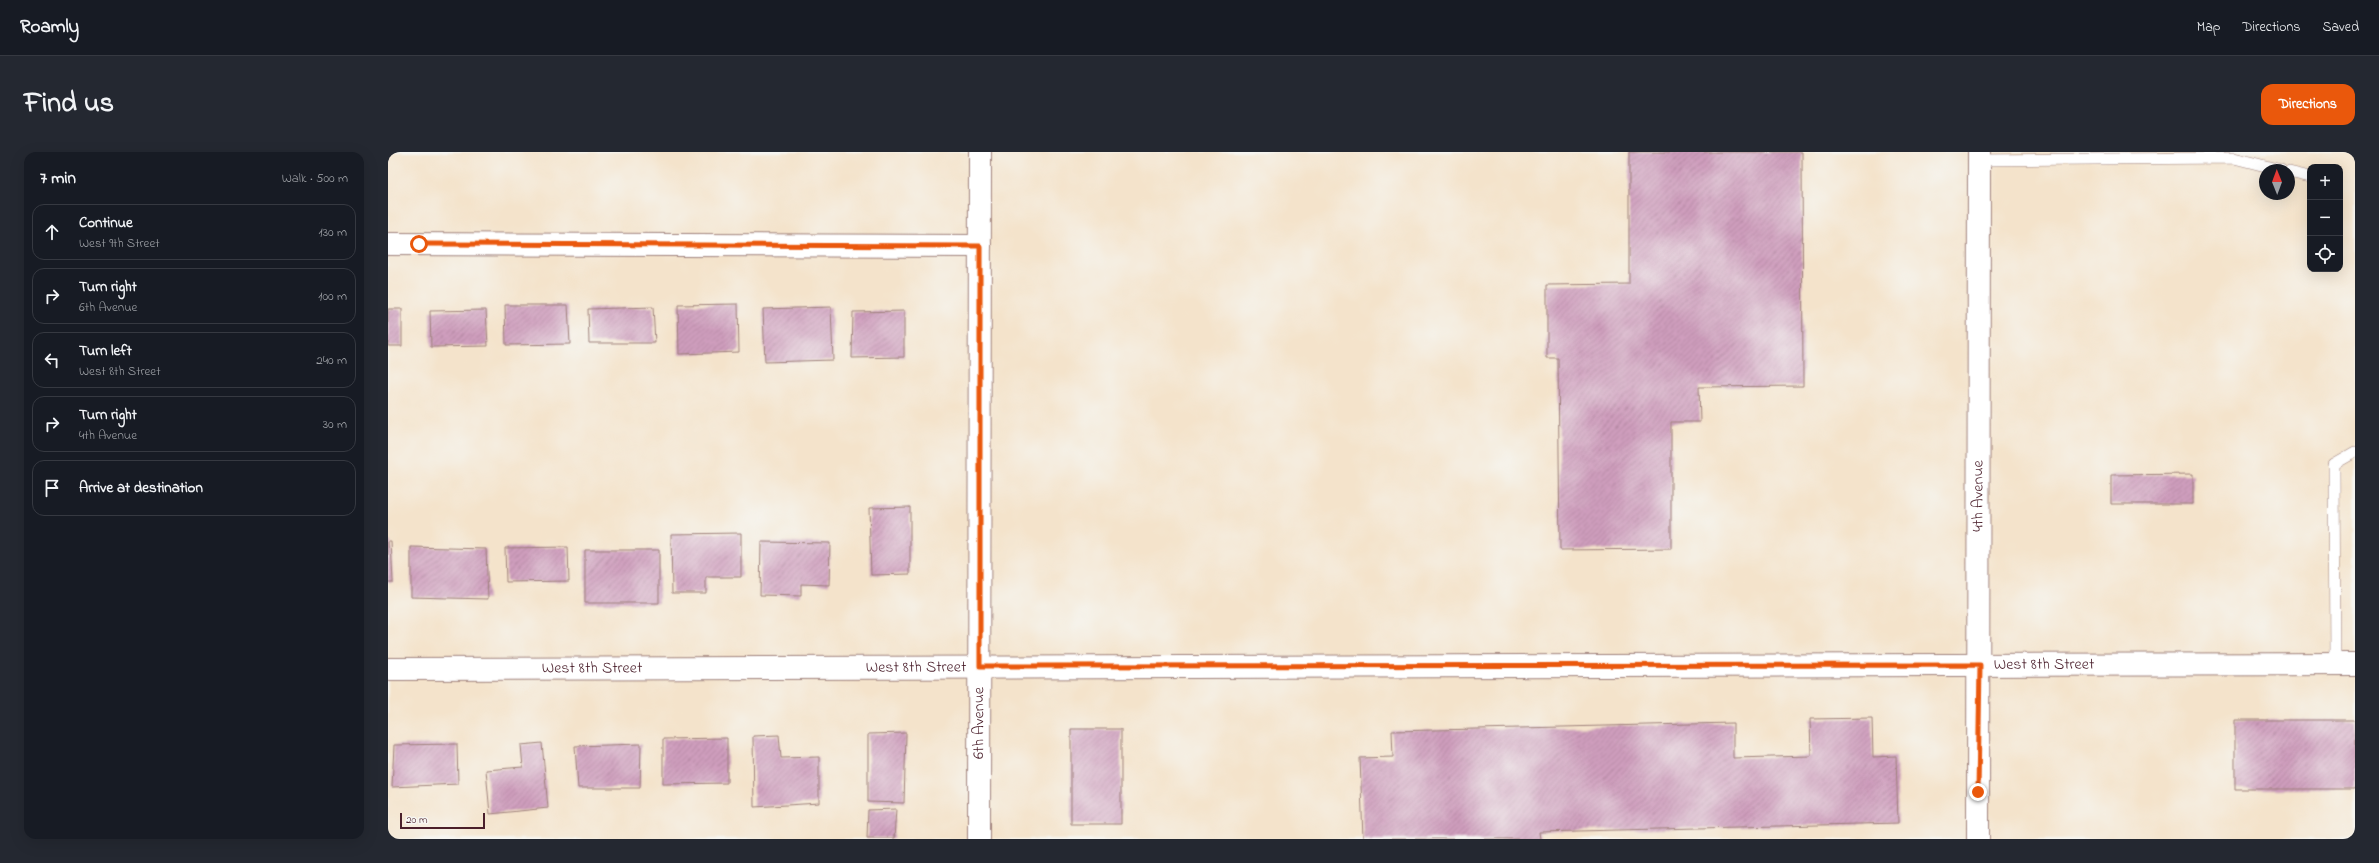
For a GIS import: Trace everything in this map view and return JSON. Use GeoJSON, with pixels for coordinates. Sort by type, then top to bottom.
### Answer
{"type":"FeatureCollection","features":[{"type":"Feature","properties":{"kind":"street","name":"6th Avenue"},"geometry":{"type":"LineString","coordinates":[[979,839],[980,152]]}},
{"type":"Feature","properties":{"kind":"street","name":"4th Avenue"},"geometry":{"type":"LineString","coordinates":[[1978,839],[1980,665],[1979,156]]}},
{"type":"Feature","properties":{"kind":"street"},"geometry":{"type":"LineString","coordinates":[[388,244],[980,246]]}},
{"type":"Feature","properties":{"kind":"street","name":"West 8th Street"},"geometry":{"type":"LineString","coordinates":[[388,669],[980,666],[2345,664]]}},
{"type":"Feature","properties":{"kind":"lane"},"geometry":{"type":"LineString","coordinates":[[1979,156],[2234,158],[2259,164]]}},
{"type":"Feature","properties":{"kind":"lane"},"geometry":{"type":"LineString","coordinates":[[2295,173],[2307,176]]}},
{"type":"Feature","properties":{"kind":"lane"},"geometry":{"type":"LineString","coordinates":[[2345,664],[2334,464],[2355,452]]}},
{"type":"Feature","properties":{"kind":"building"},"geometry":{"type":"Polygon","coordinates":[[[1629,152],[1802,152],[1803,386],[1699,387],[1700,422],[1671,422],[1671,549],[1560,550],[1558,358],[1547,358],[1547,285],[1629,284],[1629,152]]]}},
{"type":"Feature","properties":{"kind":"building"},"geometry":{"type":"Polygon","coordinates":[[[738,304],[739,352],[679,354],[678,305],[738,304]]]}},
{"type":"Feature","properties":{"kind":"building"},"geometry":{"type":"Polygon","coordinates":[[[505,305],[568,305],[570,344],[506,345],[505,305]]]}},
{"type":"Feature","properties":{"kind":"building"},"geometry":{"type":"Polygon","coordinates":[[[653,307],[655,343],[589,343],[588,309],[653,307]]]}},
{"type":"Feature","properties":{"kind":"building"},"geometry":{"type":"Polygon","coordinates":[[[831,307],[833,360],[765,362],[763,309],[831,307]]]}},
{"type":"Feature","properties":{"kind":"building"},"geometry":{"type":"Polygon","coordinates":[[[388,309],[402,309],[402,346],[388,346],[388,309]]]}},
{"type":"Feature","properties":{"kind":"building"},"geometry":{"type":"Polygon","coordinates":[[[486,310],[488,346],[431,347],[430,311],[486,310]]]}},
{"type":"Feature","properties":{"kind":"building"},"geometry":{"type":"Polygon","coordinates":[[[904,311],[904,357],[852,358],[853,312],[904,311]]]}},
{"type":"Feature","properties":{"kind":"building"},"geometry":{"type":"Polygon","coordinates":[[[2193,474],[2193,504],[2111,504],[2111,475],[2193,474]]]}},
{"type":"Feature","properties":{"kind":"building"},"geometry":{"type":"Polygon","coordinates":[[[910,507],[910,574],[871,575],[869,508],[910,507]]]}},
{"type":"Feature","properties":{"kind":"building"},"geometry":{"type":"Polygon","coordinates":[[[741,533],[741,577],[706,577],[706,593],[672,593],[671,534],[741,533]]]}},
{"type":"Feature","properties":{"kind":"building"},"geometry":{"type":"Polygon","coordinates":[[[388,541],[391,541],[393,582],[388,582],[388,541]]]}},
{"type":"Feature","properties":{"kind":"building"},"geometry":{"type":"Polygon","coordinates":[[[761,542],[830,543],[829,585],[801,584],[801,596],[760,595],[761,542]]]}},
{"type":"Feature","properties":{"kind":"building"},"geometry":{"type":"Polygon","coordinates":[[[411,547],[486,549],[488,599],[411,597],[411,547]]]}},
{"type":"Feature","properties":{"kind":"building"},"geometry":{"type":"Polygon","coordinates":[[[568,547],[569,581],[506,582],[505,548],[568,547]]]}},
{"type":"Feature","properties":{"kind":"building"},"geometry":{"type":"Polygon","coordinates":[[[585,550],[659,550],[659,603],[585,603],[585,550]]]}},
{"type":"Feature","properties":{"kind":"building"},"geometry":{"type":"Polygon","coordinates":[[[1872,718],[1873,757],[1896,756],[1898,823],[1539,832],[1540,839],[1363,839],[1360,758],[1393,757],[1392,731],[1733,723],[1733,758],[1811,756],[1810,719],[1872,718]]]}},
{"type":"Feature","properties":{"kind":"building"},"geometry":{"type":"Polygon","coordinates":[[[2235,720],[2355,720],[2355,789],[2235,789],[2235,720]]]}},
{"type":"Feature","properties":{"kind":"building"},"geometry":{"type":"Polygon","coordinates":[[[1071,729],[1121,729],[1121,824],[1071,824],[1071,729]]]}},
{"type":"Feature","properties":{"kind":"building"},"geometry":{"type":"Polygon","coordinates":[[[906,733],[904,803],[868,802],[868,734],[906,733]]]}},
{"type":"Feature","properties":{"kind":"building"},"geometry":{"type":"Polygon","coordinates":[[[779,735],[781,758],[819,757],[819,803],[754,807],[753,736],[779,735]]]}},
{"type":"Feature","properties":{"kind":"building"},"geometry":{"type":"Polygon","coordinates":[[[727,738],[727,783],[663,784],[663,739],[727,738]]]}},
{"type":"Feature","properties":{"kind":"building"},"geometry":{"type":"Polygon","coordinates":[[[542,743],[548,808],[490,814],[486,770],[523,767],[521,745],[542,743]]]}},
{"type":"Feature","properties":{"kind":"building"},"geometry":{"type":"Polygon","coordinates":[[[457,744],[458,784],[392,787],[394,745],[457,744]]]}},
{"type":"Feature","properties":{"kind":"building"},"geometry":{"type":"Polygon","coordinates":[[[641,744],[640,788],[578,788],[575,746],[641,744]]]}},
{"type":"Feature","properties":{"kind":"building"},"geometry":{"type":"Polygon","coordinates":[[[896,809],[894,838],[867,838],[868,810],[896,809]]]}},
{"type":"Feature","properties":{"kind":"route"},"geometry":{"type":"LineString","coordinates":[[419,244],[980,246],[980,666],[1980,665],[1978,792]]}}]}
